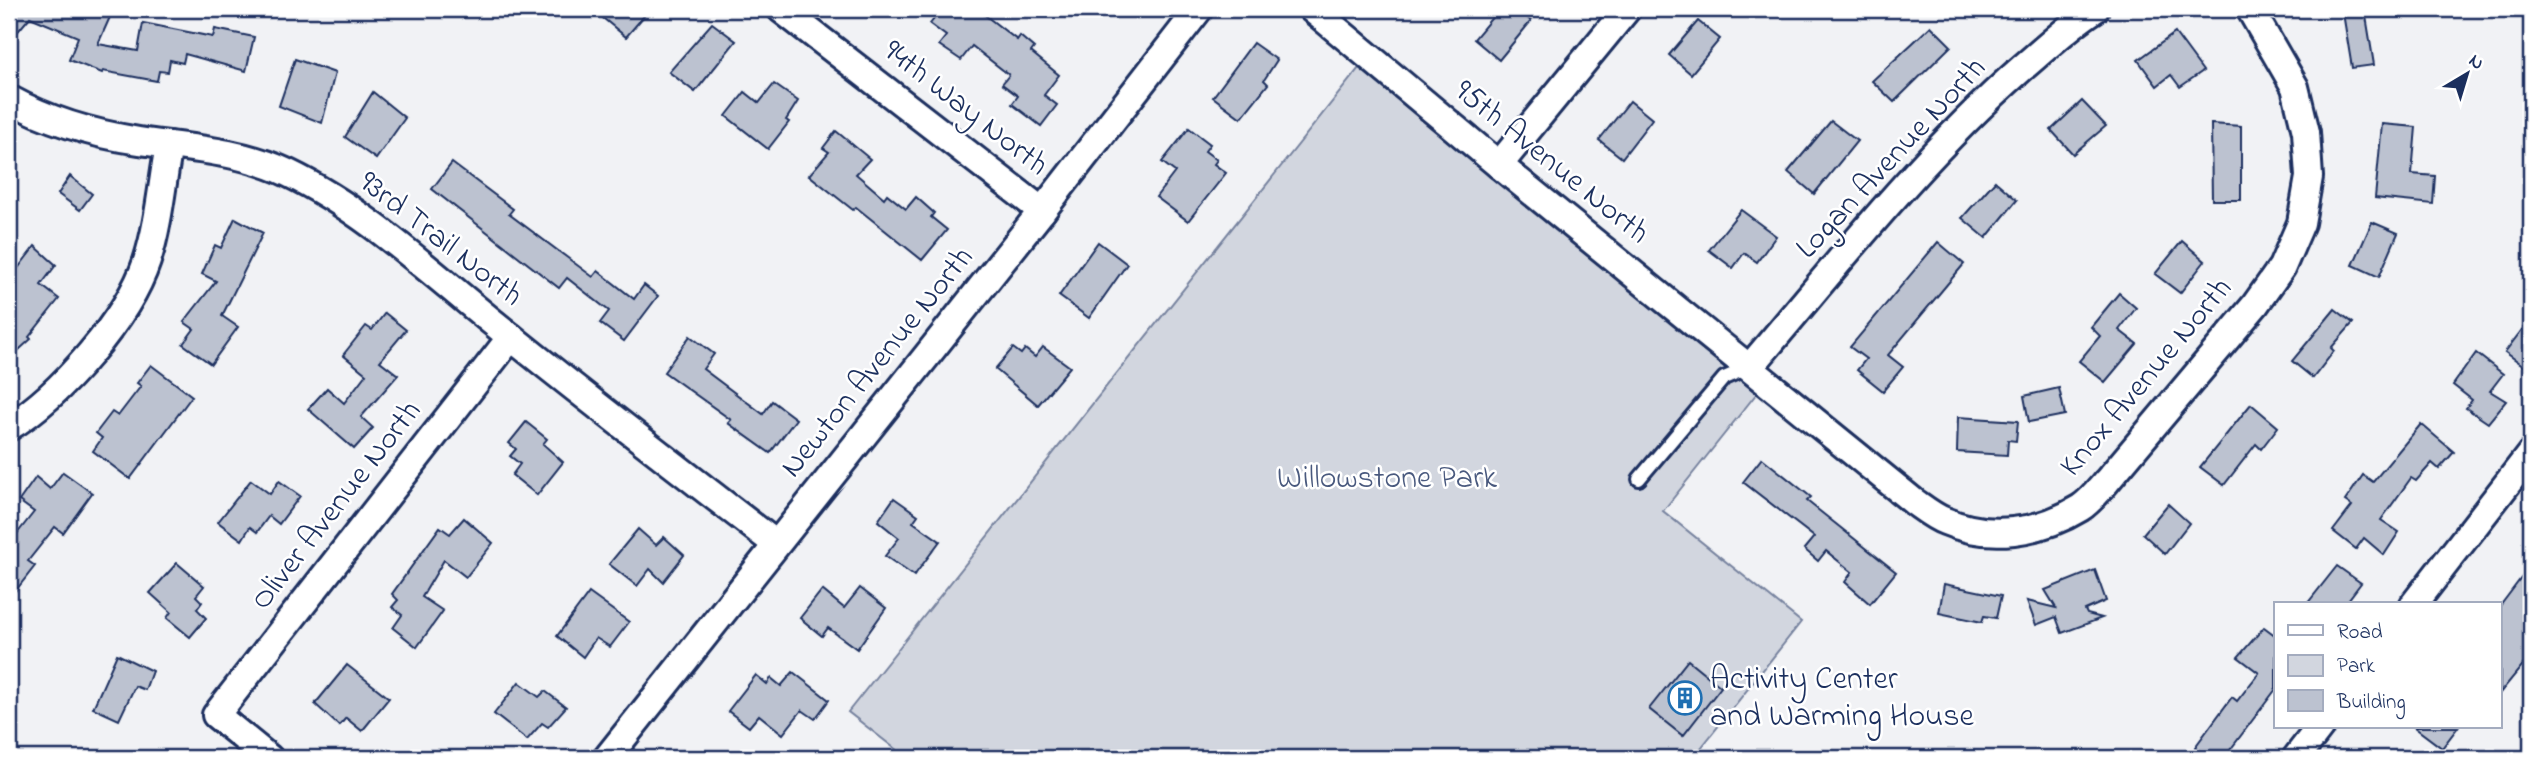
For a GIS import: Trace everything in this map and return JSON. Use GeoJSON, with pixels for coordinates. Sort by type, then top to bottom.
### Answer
{"type":"FeatureCollection","features":[{"type":"Feature","properties":{"kind":"street","name":"94th Way North"},"geometry":{"type":"LineString","coordinates":[[781,9],[1042,211]]}},
{"type":"Feature","properties":{"kind":"street","name":"Newton Avenue North"},"geometry":{"type":"LineString","coordinates":[[607,758],[1199,9]]}},
{"type":"Feature","properties":{"kind":"street","name":"95th Avenue North"},"geometry":{"type":"LineString","coordinates":[[1312,9],[1499,165],[1750,368]]}},
{"type":"Feature","properties":{"kind":"street"},"geometry":{"type":"LineString","coordinates":[[1499,165],[1627,9]]}},
{"type":"Feature","properties":{"kind":"street","name":"Logan Avenue North"},"geometry":{"type":"LineString","coordinates":[[1750,368],[1931,156],[2005,84],[2078,20],[2095,9]]}},
{"type":"Feature","properties":{"kind":"street","name":"Knox Avenue North"},"geometry":{"type":"LineString","coordinates":[[1750,368],[1913,501],[1943,521],[1978,532],[2013,533],[2048,524],[2082,507],[2255,305],[2282,267],[2301,223],[2309,177],[2306,132],[2295,87],[2250,9]]}},
{"type":"Feature","properties":{"kind":"street","name":"93rd Trail North"},"geometry":{"type":"LineString","coordinates":[[9,99],[79,129],[199,148],[249,159],[285,171],[323,191],[364,219],[776,544]]}},
{"type":"Feature","properties":{"kind":"street"},"geometry":{"type":"LineString","coordinates":[[9,427],[42,405],[59,389],[117,319],[134,290],[147,261],[169,145]]}},
{"type":"Feature","properties":{"kind":"street","name":"Oliver Avenue North"},"geometry":{"type":"LineString","coordinates":[[269,758],[216,715],[511,337]]}},
{"type":"Feature","properties":{"kind":"street"},"geometry":{"type":"LineString","coordinates":[[2416,602],[2531,453]]}},
{"type":"Feature","properties":{"kind":"street"},"geometry":{"type":"LineString","coordinates":[[2295,758],[2319,728]]}},
{"type":"Feature","properties":{"kind":"lane"},"geometry":{"type":"LineString","coordinates":[[1639,479],[1724,378],[1750,368]]}},
{"type":"Feature","properties":{"kind":"green space","name":"Willowstone Park"},"geometry":{"type":"Polygon","coordinates":[[[1359,68],[1757,393],[1663,511],[1801,622],[1693,758],[907,758],[848,712],[1359,68]]]}},
{"type":"Feature","properties":{"kind":"building"},"geometry":{"type":"Polygon","coordinates":[[[9,9],[90,9],[110,17],[98,44],[138,51],[143,23],[213,37],[215,29],[254,37],[246,71],[185,54],[183,63],[170,60],[168,72],[159,71],[157,81],[103,71],[102,73],[69,60],[78,37],[30,17],[9,42],[9,9]]]}},
{"type":"Feature","properties":{"kind":"building"},"geometry":{"type":"Polygon","coordinates":[[[592,9],[650,9],[626,37],[592,9]]]}},
{"type":"Feature","properties":{"kind":"building"},"geometry":{"type":"Polygon","coordinates":[[[942,9],[977,9],[1017,40],[1020,36],[1034,48],[1031,52],[1059,75],[1044,95],[1057,105],[1041,126],[1012,104],[1018,96],[1002,84],[1009,75],[972,46],[961,60],[939,45],[946,36],[930,24],[942,9]]]}},
{"type":"Feature","properties":{"kind":"building"},"geometry":{"type":"Polygon","coordinates":[[[1499,9],[1517,9],[1531,21],[1499,60],[1474,39],[1499,9]]]}},
{"type":"Feature","properties":{"kind":"building"},"geometry":{"type":"Polygon","coordinates":[[[2365,10],[2374,65],[2352,68],[2343,13],[2365,10]]]}},
{"type":"Feature","properties":{"kind":"building"},"geometry":{"type":"Polygon","coordinates":[[[1698,21],[1720,39],[1691,74],[1669,55],[1698,21]]]}},
{"type":"Feature","properties":{"kind":"building"},"geometry":{"type":"Polygon","coordinates":[[[712,23],[736,41],[695,92],[669,72],[712,23]]]}},
{"type":"Feature","properties":{"kind":"building"},"geometry":{"type":"Polygon","coordinates":[[[1931,26],[1951,46],[1894,102],[1872,81],[1931,26]]]}},
{"type":"Feature","properties":{"kind":"building"},"geometry":{"type":"Polygon","coordinates":[[[2175,33],[2203,71],[2180,87],[2171,75],[2157,86],[2138,60],[2175,33]]]}},
{"type":"Feature","properties":{"kind":"building"},"geometry":{"type":"Polygon","coordinates":[[[1253,43],[1277,60],[1264,80],[1268,84],[1241,118],[1213,97],[1253,43]]]}},
{"type":"Feature","properties":{"kind":"building"},"geometry":{"type":"Polygon","coordinates":[[[295,59],[335,73],[322,123],[279,106],[295,59]]]}},
{"type":"Feature","properties":{"kind":"building"},"geometry":{"type":"Polygon","coordinates":[[[774,84],[798,101],[786,120],[789,122],[768,149],[726,116],[745,92],[759,103],[774,84]]]}},
{"type":"Feature","properties":{"kind":"building"},"geometry":{"type":"Polygon","coordinates":[[[373,92],[405,118],[376,159],[345,137],[373,92]]]}},
{"type":"Feature","properties":{"kind":"building"},"geometry":{"type":"Polygon","coordinates":[[[1630,101],[1652,119],[1622,158],[1599,140],[1630,101]]]}},
{"type":"Feature","properties":{"kind":"building"},"geometry":{"type":"Polygon","coordinates":[[[2082,101],[2106,126],[2073,154],[2051,130],[2082,101]]]}},
{"type":"Feature","properties":{"kind":"building"},"geometry":{"type":"Polygon","coordinates":[[[1831,121],[1857,141],[1814,194],[1788,172],[1831,121]]]}},
{"type":"Feature","properties":{"kind":"building"},"geometry":{"type":"Polygon","coordinates":[[[2211,124],[2241,126],[2241,200],[2212,200],[2211,124]]]}},
{"type":"Feature","properties":{"kind":"building"},"geometry":{"type":"Polygon","coordinates":[[[2382,124],[2416,127],[2412,174],[2435,176],[2433,204],[2375,198],[2382,124]]]}},
{"type":"Feature","properties":{"kind":"building"},"geometry":{"type":"Polygon","coordinates":[[[1189,128],[1210,144],[1205,151],[1217,160],[1214,164],[1226,173],[1188,221],[1156,197],[1175,172],[1162,162],[1189,128]]]}},
{"type":"Feature","properties":{"kind":"building"},"geometry":{"type":"Polygon","coordinates":[[[836,131],[870,159],[856,174],[884,198],[887,194],[906,209],[916,197],[934,213],[931,217],[947,230],[922,260],[856,207],[853,210],[809,175],[829,152],[823,148],[836,131]]]}},
{"type":"Feature","properties":{"kind":"building"},"geometry":{"type":"Polygon","coordinates":[[[452,163],[513,209],[509,214],[593,277],[598,271],[634,299],[644,285],[658,296],[624,341],[600,323],[609,311],[567,278],[559,288],[432,189],[452,163]]]}},
{"type":"Feature","properties":{"kind":"building"},"geometry":{"type":"Polygon","coordinates":[[[70,176],[92,194],[80,210],[58,194],[70,176]]]}},
{"type":"Feature","properties":{"kind":"building"},"geometry":{"type":"Polygon","coordinates":[[[1995,181],[2017,200],[1986,238],[1962,218],[1995,181]]]}},
{"type":"Feature","properties":{"kind":"building"},"geometry":{"type":"Polygon","coordinates":[[[1741,210],[1776,236],[1757,262],[1744,253],[1733,268],[1709,250],[1741,210]]]}},
{"type":"Feature","properties":{"kind":"building"},"geometry":{"type":"Polygon","coordinates":[[[235,218],[263,233],[222,316],[238,327],[211,364],[183,344],[194,329],[184,322],[216,281],[202,274],[215,245],[221,248],[235,218]]]}},
{"type":"Feature","properties":{"kind":"building"},"geometry":{"type":"Polygon","coordinates":[[[2372,222],[2398,233],[2379,277],[2353,265],[2372,222]]]}},
{"type":"Feature","properties":{"kind":"building"},"geometry":{"type":"Polygon","coordinates":[[[2182,241],[2205,261],[2180,293],[2155,274],[2182,241]]]}},
{"type":"Feature","properties":{"kind":"building"},"geometry":{"type":"Polygon","coordinates":[[[1098,242],[1127,264],[1089,318],[1059,296],[1098,242]]]}},
{"type":"Feature","properties":{"kind":"building"},"geometry":{"type":"Polygon","coordinates":[[[1938,242],[1964,264],[1888,355],[1903,367],[1883,391],[1857,370],[1866,359],[1850,347],[1938,242]]]}},
{"type":"Feature","properties":{"kind":"building"},"geometry":{"type":"Polygon","coordinates":[[[35,246],[56,265],[41,285],[59,299],[29,337],[31,339],[9,359],[9,280],[35,246]]]}},
{"type":"Feature","properties":{"kind":"building"},"geometry":{"type":"Polygon","coordinates":[[[2119,293],[2136,308],[2119,330],[2137,344],[2105,382],[2079,361],[2100,336],[2091,327],[2119,293]]]}},
{"type":"Feature","properties":{"kind":"building"},"geometry":{"type":"Polygon","coordinates":[[[2335,309],[2353,323],[2331,348],[2334,351],[2313,378],[2292,361],[2335,309]]]}},
{"type":"Feature","properties":{"kind":"building"},"geometry":{"type":"Polygon","coordinates":[[[385,313],[406,330],[380,361],[398,375],[361,417],[373,428],[354,449],[308,409],[327,388],[344,403],[366,374],[343,355],[366,326],[372,330],[385,313]]]}},
{"type":"Feature","properties":{"kind":"building"},"geometry":{"type":"Polygon","coordinates":[[[2531,318],[2531,371],[2505,352],[2531,318]]]}},
{"type":"Feature","properties":{"kind":"building"},"geometry":{"type":"Polygon","coordinates":[[[690,336],[714,354],[703,369],[763,414],[772,401],[796,419],[770,453],[728,423],[731,420],[664,372],[690,336]]]}},
{"type":"Feature","properties":{"kind":"building"},"geometry":{"type":"Polygon","coordinates":[[[1043,347],[1070,367],[1038,405],[995,369],[1013,348],[1021,354],[1025,349],[1035,357],[1043,347]]]}},
{"type":"Feature","properties":{"kind":"building"},"geometry":{"type":"Polygon","coordinates":[[[2476,353],[2503,374],[2490,391],[2506,401],[2488,423],[2466,408],[2472,400],[2453,385],[2476,353]]]}},
{"type":"Feature","properties":{"kind":"building"},"geometry":{"type":"Polygon","coordinates":[[[151,365],[192,396],[130,479],[93,451],[102,438],[96,433],[112,412],[118,416],[141,386],[137,383],[151,365]]]}},
{"type":"Feature","properties":{"kind":"building"},"geometry":{"type":"Polygon","coordinates":[[[2059,388],[2065,415],[2029,422],[2024,396],[2059,388]]]}},
{"type":"Feature","properties":{"kind":"building"},"geometry":{"type":"Polygon","coordinates":[[[2251,404],[2278,427],[2261,449],[2256,444],[2224,485],[2200,467],[2251,404]]]}},
{"type":"Feature","properties":{"kind":"building"},"geometry":{"type":"Polygon","coordinates":[[[1958,417],[2018,421],[2016,441],[2008,440],[2007,455],[1957,452],[1958,417]]]}},
{"type":"Feature","properties":{"kind":"building"},"geometry":{"type":"Polygon","coordinates":[[[526,422],[547,439],[543,444],[563,462],[537,495],[512,475],[520,464],[510,456],[516,449],[509,443],[526,422]]]}},
{"type":"Feature","properties":{"kind":"building"},"geometry":{"type":"Polygon","coordinates":[[[2421,424],[2454,452],[2439,469],[2432,463],[2416,481],[2411,478],[2381,520],[2399,532],[2384,555],[2364,538],[2356,549],[2333,531],[2352,506],[2345,501],[2363,475],[2373,482],[2421,424]]]}},
{"type":"Feature","properties":{"kind":"building"},"geometry":{"type":"Polygon","coordinates":[[[1762,458],[1811,497],[1807,501],[1896,572],[1870,604],[1845,582],[1852,572],[1826,551],[1818,561],[1804,549],[1814,537],[1743,482],[1762,458]]]}},
{"type":"Feature","properties":{"kind":"building"},"geometry":{"type":"Polygon","coordinates":[[[63,472],[92,493],[63,533],[55,527],[28,561],[35,566],[9,599],[9,544],[34,512],[19,501],[36,477],[50,489],[63,472]]]}},
{"type":"Feature","properties":{"kind":"building"},"geometry":{"type":"Polygon","coordinates":[[[251,480],[270,494],[279,481],[300,496],[279,524],[269,516],[257,532],[250,527],[242,540],[218,522],[251,480]]]}},
{"type":"Feature","properties":{"kind":"building"},"geometry":{"type":"Polygon","coordinates":[[[894,498],[918,515],[913,522],[940,541],[914,576],[885,556],[899,538],[878,521],[894,498]]]}},
{"type":"Feature","properties":{"kind":"building"},"geometry":{"type":"Polygon","coordinates":[[[2168,504],[2189,523],[2165,554],[2143,534],[2168,504]]]}},
{"type":"Feature","properties":{"kind":"building"},"geometry":{"type":"Polygon","coordinates":[[[464,518],[493,543],[466,577],[444,560],[422,597],[443,611],[417,647],[393,628],[402,615],[392,607],[398,600],[392,594],[440,527],[450,534],[464,518]]]}},
{"type":"Feature","properties":{"kind":"building"},"geometry":{"type":"Polygon","coordinates":[[[638,529],[656,545],[664,537],[684,555],[663,582],[650,569],[637,586],[609,564],[638,529]]]}},
{"type":"Feature","properties":{"kind":"building"},"geometry":{"type":"Polygon","coordinates":[[[177,563],[204,586],[196,596],[202,602],[197,609],[206,618],[190,637],[167,618],[171,612],[150,593],[177,563]]]}},
{"type":"Feature","properties":{"kind":"building"},"geometry":{"type":"Polygon","coordinates":[[[2531,565],[2531,655],[2502,691],[2502,603],[2531,565]]]}},
{"type":"Feature","properties":{"kind":"building"},"geometry":{"type":"Polygon","coordinates":[[[2337,566],[2361,583],[2347,602],[2309,602],[2337,566]]]}},
{"type":"Feature","properties":{"kind":"building"},"geometry":{"type":"Polygon","coordinates":[[[2095,570],[2106,601],[2085,610],[2087,614],[2102,618],[2062,633],[2056,617],[2036,625],[2027,601],[2056,608],[2045,590],[2095,570]]]}},
{"type":"Feature","properties":{"kind":"building"},"geometry":{"type":"Polygon","coordinates":[[[1944,584],[2001,596],[1996,618],[1984,616],[1982,622],[1939,613],[1944,584]]]}},
{"type":"Feature","properties":{"kind":"building"},"geometry":{"type":"Polygon","coordinates":[[[860,588],[886,608],[857,649],[828,628],[822,636],[800,618],[822,590],[844,608],[860,588]]]}},
{"type":"Feature","properties":{"kind":"building"},"geometry":{"type":"Polygon","coordinates":[[[589,593],[629,622],[610,647],[596,638],[583,657],[557,636],[589,593]]]}},
{"type":"Feature","properties":{"kind":"building"},"geometry":{"type":"Polygon","coordinates":[[[2264,627],[2274,634],[2274,692],[2224,758],[2209,758],[2195,747],[2232,697],[2237,701],[2259,673],[2238,657],[2264,627]]]}},
{"type":"Feature","properties":{"kind":"building"},"geometry":{"type":"Polygon","coordinates":[[[117,654],[152,671],[145,690],[135,686],[119,720],[93,708],[117,654]]]}},
{"type":"Feature","properties":{"kind":"building","name":"Activity Center and Warming House"},"geometry":{"type":"Polygon","coordinates":[[[1688,660],[1721,687],[1683,736],[1649,709],[1688,660]]]}},
{"type":"Feature","properties":{"kind":"building"},"geometry":{"type":"Polygon","coordinates":[[[347,665],[389,698],[362,731],[346,718],[339,726],[315,704],[347,665]]]}},
{"type":"Feature","properties":{"kind":"building"},"geometry":{"type":"Polygon","coordinates":[[[793,672],[829,700],[815,719],[802,710],[783,734],[759,715],[749,727],[728,711],[756,675],[767,684],[771,678],[781,686],[793,672]]]}},
{"type":"Feature","properties":{"kind":"building"},"geometry":{"type":"Polygon","coordinates":[[[519,682],[539,697],[545,691],[566,707],[548,727],[542,723],[527,740],[494,714],[519,682]]]}},
{"type":"Feature","properties":{"kind":"building"},"geometry":{"type":"Polygon","coordinates":[[[2415,728],[2457,728],[2442,748],[2415,728]]]}},
{"type":"Feature","properties":{"kind":"place","name":"Activity Center and Warming House"},"geometry":{"type":"Point","coordinates":[1685,698]}}]}
